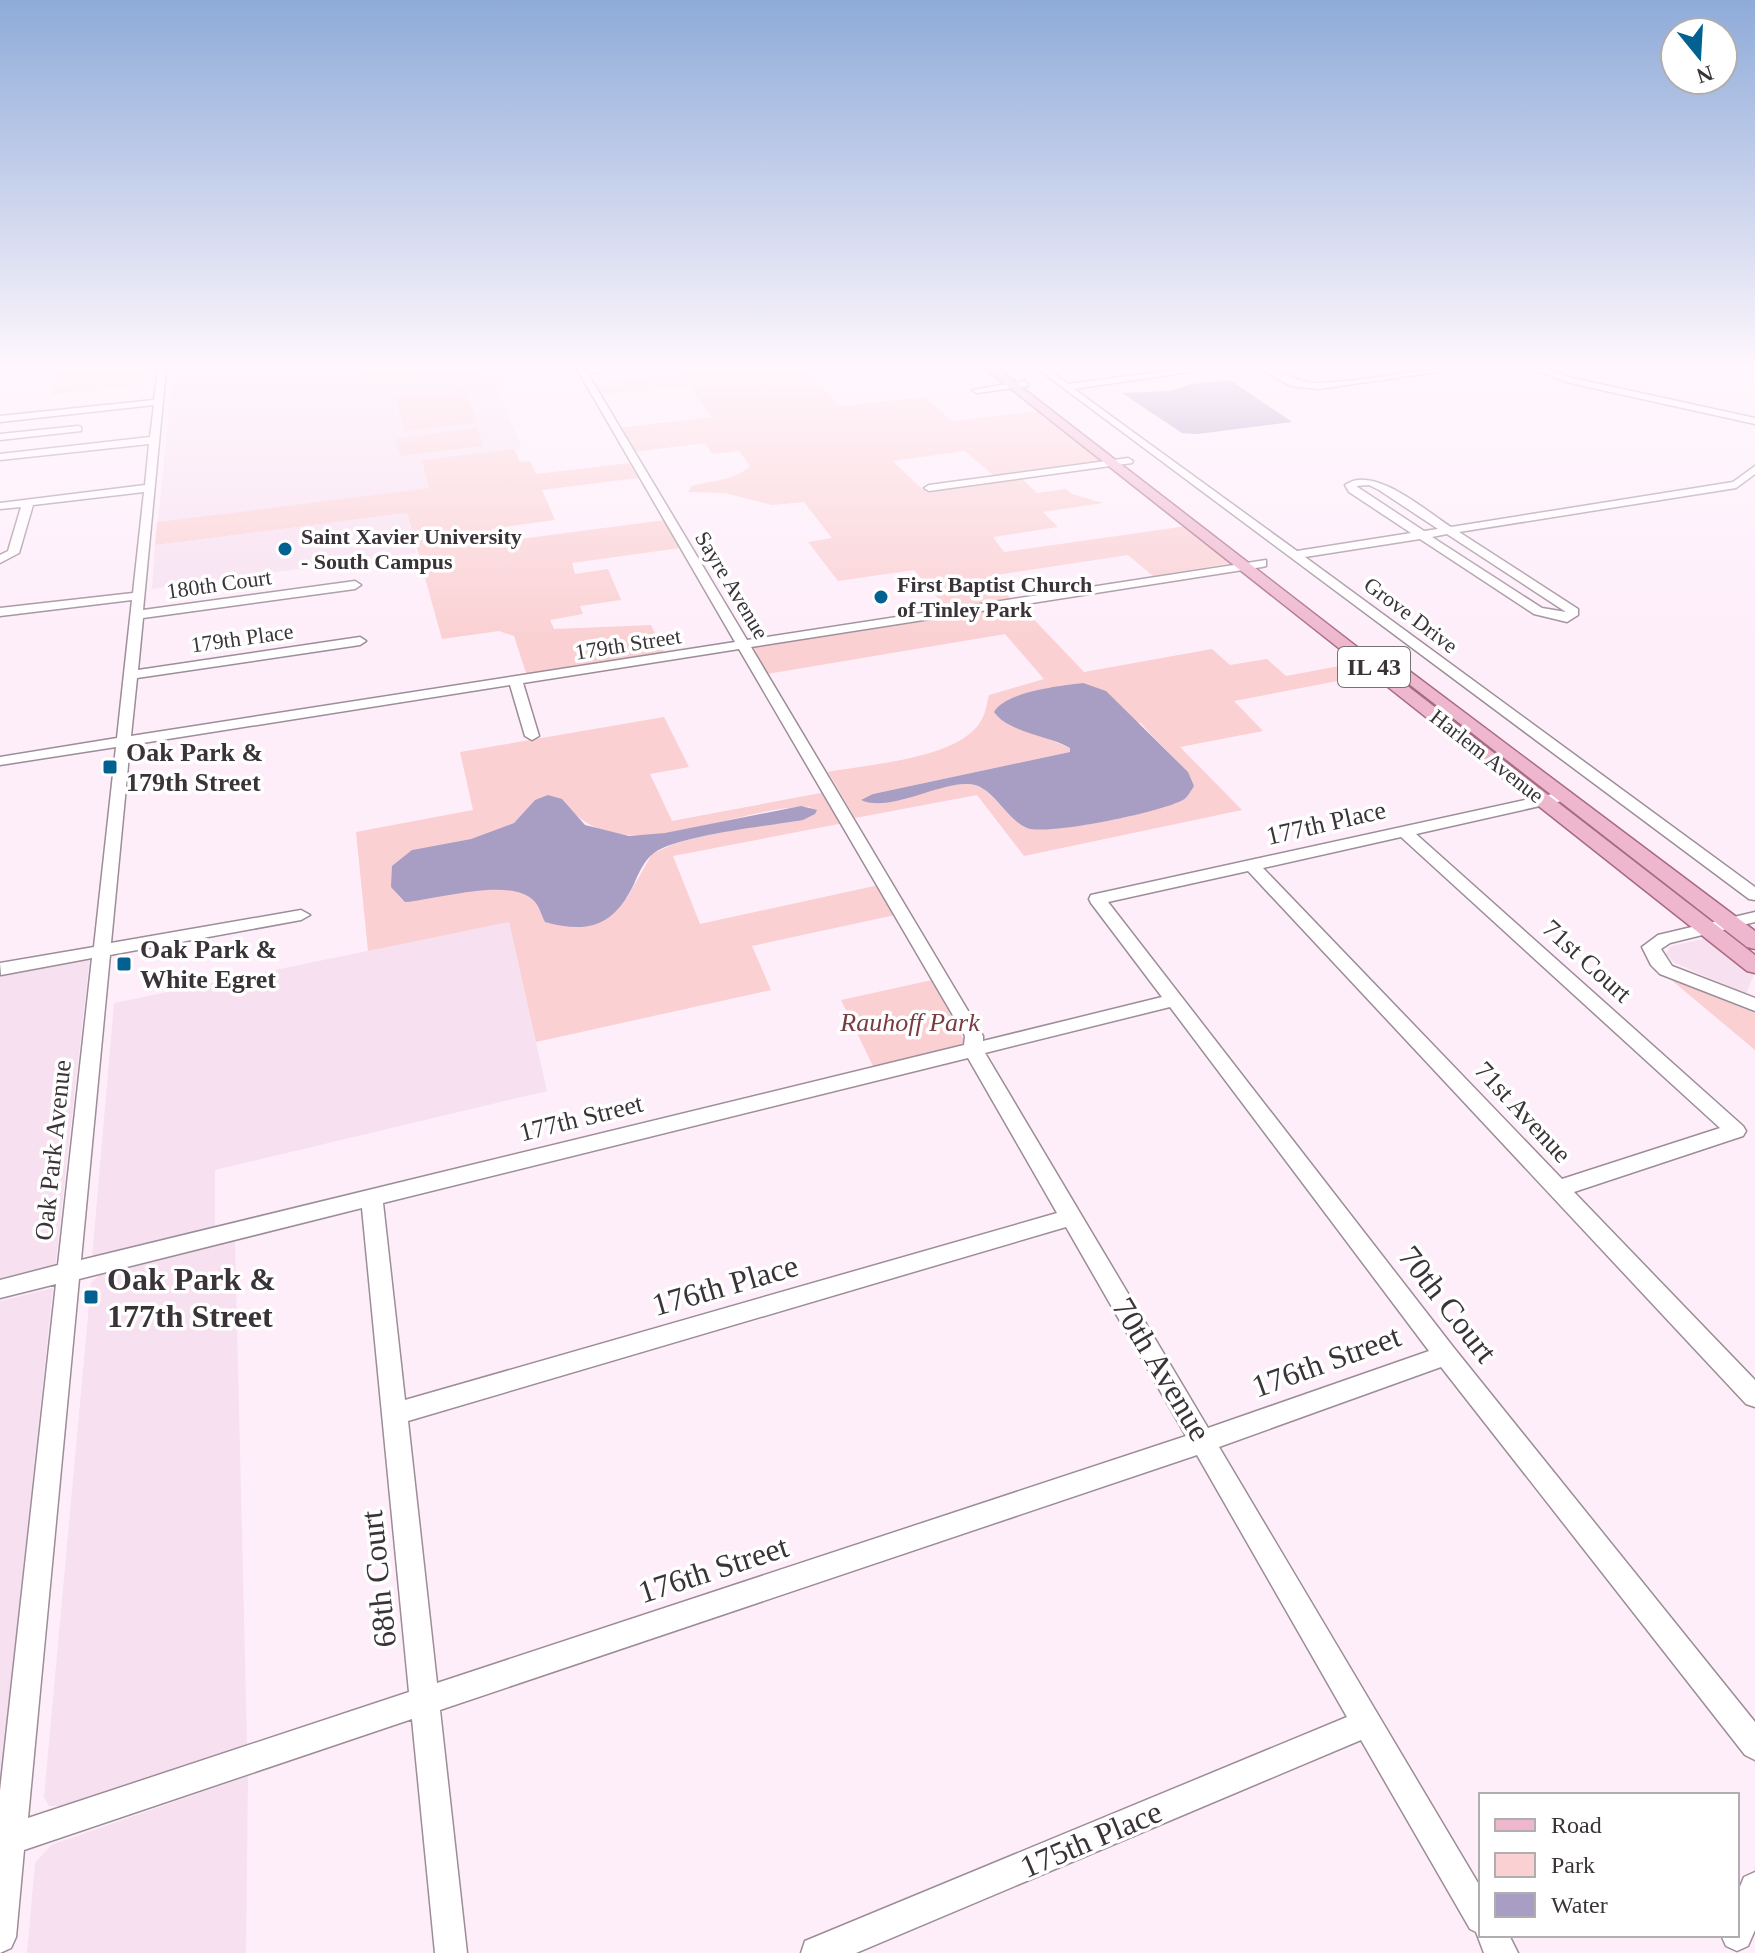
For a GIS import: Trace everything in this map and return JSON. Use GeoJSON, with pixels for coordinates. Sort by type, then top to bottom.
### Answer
{"type":"FeatureCollection","features":[{"type":"Feature","properties":{"kind":"main road","name":"Harlem Avenue"},"geometry":{"type":"LineString","coordinates":[[1118,460],[1253,564],[1433,694],[1755,942]]}},
{"type":"Feature","properties":{"kind":"main road","name":"Harlem Avenue"},"geometry":{"type":"LineString","coordinates":[[1253,564],[1413,698],[1755,966]]}},
{"type":"Feature","properties":{"kind":"main road"},"geometry":{"type":"LineString","coordinates":[[1413,698],[1433,694]]}},
{"type":"Feature","properties":{"kind":"street","name":"Oak Park Avenue"},"geometry":{"type":"LineString","coordinates":[[0,1937],[5,1842],[69,1273],[152,460]]}},
{"type":"Feature","properties":{"kind":"street","name":"Sayre Avenue"},"geometry":{"type":"LineString","coordinates":[[635,460],[849,820]]}},
{"type":"Feature","properties":{"kind":"street","name":"Grove Drive"},"geometry":{"type":"LineString","coordinates":[[1166,460],[1755,895]]}},
{"type":"Feature","properties":{"kind":"street"},"geometry":{"type":"LineString","coordinates":[[929,488],[1120,462]]}},
{"type":"Feature","properties":{"kind":"street"},"geometry":{"type":"LineString","coordinates":[[1296,555],[1736,485],[1755,469]]}},
{"type":"Feature","properties":{"kind":"street"},"geometry":{"type":"LineString","coordinates":[[1371,482],[1574,612],[1567,618],[1538,611],[1421,535],[1350,485],[1371,482]]}},
{"type":"Feature","properties":{"kind":"street"},"geometry":{"type":"LineString","coordinates":[[0,506],[149,488]]}},
{"type":"Feature","properties":{"kind":"street"},"geometry":{"type":"LineString","coordinates":[[0,559],[13,553],[28,503]]}},
{"type":"Feature","properties":{"kind":"street","name":"179th Street"},"geometry":{"type":"LineString","coordinates":[[0,761],[1253,564]]}},
{"type":"Feature","properties":{"kind":"street","name":"180th Court"},"geometry":{"type":"LineString","coordinates":[[0,612],[137,606],[355,585]]}},
{"type":"Feature","properties":{"kind":"street","name":"179th Place"},"geometry":{"type":"LineString","coordinates":[[130,675],[360,641]]}},
{"type":"Feature","properties":{"kind":"street"},"geometry":{"type":"LineString","coordinates":[[516,681],[532,736]]}},
{"type":"Feature","properties":{"kind":"street","name":"177th Place"},"geometry":{"type":"LineString","coordinates":[[1097,899],[1566,796]]}},
{"type":"Feature","properties":{"kind":"street","name":"70th Avenue"},"geometry":{"type":"LineString","coordinates":[[849,820],[974,1036],[973,1050],[1479,1915]]}},
{"type":"Feature","properties":{"kind":"street","name":"71st Court"},"geometry":{"type":"LineString","coordinates":[[1404,831],[1736,1131],[1557,1189]]}},
{"type":"Feature","properties":{"kind":"street","name":"71st Avenue"},"geometry":{"type":"LineString","coordinates":[[1251,865],[1755,1396]]}},
{"type":"Feature","properties":{"kind":"street","name":"70th Court"},"geometry":{"type":"LineString","coordinates":[[1097,899],[1446,1355],[1755,1745]]}},
{"type":"Feature","properties":{"kind":"street"},"geometry":{"type":"LineString","coordinates":[[1,969],[301,915]]}},
{"type":"Feature","properties":{"kind":"street"},"geometry":{"type":"LineString","coordinates":[[1755,917],[1664,939],[1651,947],[1652,953],[1666,970],[1755,1005]]}},
{"type":"Feature","properties":{"kind":"street","name":"177th Street"},"geometry":{"type":"LineString","coordinates":[[0,1289],[1175,1000]]}},
{"type":"Feature","properties":{"kind":"street","name":"68th Court"},"geometry":{"type":"LineString","coordinates":[[372,1198],[451,1953]]}},
{"type":"Feature","properties":{"kind":"street","name":"176th Place"},"geometry":{"type":"LineString","coordinates":[[395,1414],[1072,1217]]}},
{"type":"Feature","properties":{"kind":"street","name":"176th Street"},"geometry":{"type":"LineString","coordinates":[[5,1842],[1204,1441],[1446,1355]]}},
{"type":"Feature","properties":{"kind":"street","name":"175th Place"},"geometry":{"type":"LineString","coordinates":[[817,1953],[1365,1724]]}},
{"type":"Feature","properties":{"kind":"street"},"geometry":{"type":"LineString","coordinates":[[1739,1930],[1755,1888]]}},
{"type":"Feature","properties":{"kind":"shaded area"},"geometry":{"type":"Polygon","coordinates":[[[164,460],[423,460],[430,488],[158,522],[164,460]]]}},
{"type":"Feature","properties":{"kind":"shaded area","name":"Saint Xavier University - South Campus"},"geometry":{"type":"Polygon","coordinates":[[[407,513],[416,553],[152,589],[155,545],[407,513]]]}},
{"type":"Feature","properties":{"kind":"shaded area"},"geometry":{"type":"Polygon","coordinates":[[[509,922],[547,1091],[215,1170],[215,1227],[92,1258],[114,1003],[509,922]]]}},
{"type":"Feature","properties":{"kind":"shaded area"},"geometry":{"type":"Polygon","coordinates":[[[1703,939],[1755,972],[1746,994],[1675,963],[1666,954],[1671,946],[1703,939]]]}},
{"type":"Feature","properties":{"kind":"shaded area"},"geometry":{"type":"Polygon","coordinates":[[[91,946],[55,1269],[0,1283],[0,963],[91,946]]]}},
{"type":"Feature","properties":{"kind":"shaded area"},"geometry":{"type":"Polygon","coordinates":[[[235,1241],[247,1745],[62,1806],[49,1806],[44,1797],[91,1283],[101,1273],[235,1241]]]}},
{"type":"Feature","properties":{"kind":"shaded area"},"geometry":{"type":"Polygon","coordinates":[[[53,1288],[0,1787],[0,1301],[53,1288]]]}},
{"type":"Feature","properties":{"kind":"shaded area"},"geometry":{"type":"Polygon","coordinates":[[[248,1776],[246,1953],[27,1953],[35,1863],[51,1845],[248,1776]]]}},
{"type":"Feature","properties":{"kind":"green space"},"geometry":{"type":"Polygon","coordinates":[[[422,460],[530,461],[536,474],[629,463],[638,478],[542,490],[555,520],[491,529],[497,542],[665,520],[680,548],[572,563],[575,574],[608,569],[621,600],[580,606],[583,614],[550,620],[554,629],[651,625],[665,654],[527,676],[514,636],[499,631],[442,639],[407,513],[155,545],[157,522],[429,488],[422,460]]]}},
{"type":"Feature","properties":{"kind":"green space"},"geometry":{"type":"Polygon","coordinates":[[[746,460],[899,460],[893,461],[923,490],[1020,477],[1037,493],[1066,489],[1072,494],[1103,503],[1043,512],[1058,527],[993,537],[1004,552],[1187,526],[1232,563],[1153,576],[1128,555],[990,576],[1012,600],[948,610],[914,570],[838,581],[808,542],[832,538],[804,502],[772,505],[725,493],[688,492],[692,486],[730,477],[750,466],[746,460]]]}},
{"type":"Feature","properties":{"kind":"green space"},"geometry":{"type":"Polygon","coordinates":[[[976,460],[1105,461],[994,476],[976,460]]]}},
{"type":"Feature","properties":{"kind":"green space"},"geometry":{"type":"Polygon","coordinates":[[[1016,605],[1022,607],[1084,672],[1212,649],[1230,665],[1267,659],[1286,676],[1339,666],[1353,678],[1234,701],[1263,731],[1180,747],[1242,810],[1024,856],[977,795],[855,818],[828,772],[912,758],[955,743],[971,732],[982,719],[989,695],[1044,679],[1005,634],[767,674],[753,647],[1016,605]],[[999,718],[1070,748],[1070,752],[873,794],[878,803],[936,788],[969,784],[985,790],[1018,823],[1038,829],[1153,811],[1183,800],[1194,786],[1177,761],[1141,723],[999,718]]]}},
{"type":"Feature","properties":{"kind":"green space"},"geometry":{"type":"Polygon","coordinates":[[[664,717],[689,767],[650,774],[672,821],[826,792],[844,823],[673,856],[700,924],[879,885],[895,915],[752,946],[771,990],[536,1042],[509,922],[368,951],[356,832],[473,810],[460,752],[664,717]],[[562,799],[535,800],[514,823],[471,839],[412,850],[492,888],[517,890],[535,901],[545,922],[627,898],[652,854],[676,843],[812,807],[782,809],[680,831],[645,835],[613,833],[585,822],[562,799]]]}},
{"type":"Feature","properties":{"kind":"green space"},"geometry":{"type":"Polygon","coordinates":[[[1669,978],[1755,1013],[1755,1050],[1669,978]]]}},
{"type":"Feature","properties":{"kind":"green space","name":"Rauhoff Park"},"geometry":{"type":"Polygon","coordinates":[[[932,980],[966,1044],[874,1068],[841,1000],[932,980]]]}},
{"type":"Feature","properties":{"kind":"water"},"geometry":{"type":"Polygon","coordinates":[[[1083,683],[1106,691],[1188,772],[1194,786],[1184,799],[1153,811],[1105,822],[1039,830],[1019,823],[985,790],[969,784],[943,787],[885,803],[861,800],[873,794],[1070,752],[1070,748],[1061,744],[1009,725],[994,712],[1000,705],[1022,694],[1083,683]]]}},
{"type":"Feature","properties":{"kind":"water"},"geometry":{"type":"Polygon","coordinates":[[[548,795],[562,799],[585,825],[629,836],[665,833],[801,806],[817,810],[803,820],[703,836],[654,853],[618,909],[608,918],[587,926],[560,926],[545,922],[533,900],[522,893],[507,890],[472,891],[405,902],[391,887],[392,866],[412,850],[471,839],[514,823],[535,800],[548,795]]]}},
{"type":"Feature","properties":{"kind":"place","name":"Saint Xavier University - South Campus"},"geometry":{"type":"Point","coordinates":[285,549]}},
{"type":"Feature","properties":{"kind":"place","name":"First Baptist Church of Tinley Park"},"geometry":{"type":"Point","coordinates":[881,597]}},
{"type":"Feature","properties":{"kind":"place","name":"Oak Park & 179th Street"},"geometry":{"type":"Point","coordinates":[110,767]}},
{"type":"Feature","properties":{"kind":"place","name":"Oak Park & White Egret"},"geometry":{"type":"Point","coordinates":[124,964]}},
{"type":"Feature","properties":{"kind":"place","name":"Oak Park & 177th Street"},"geometry":{"type":"Point","coordinates":[91,1297]}}]}
